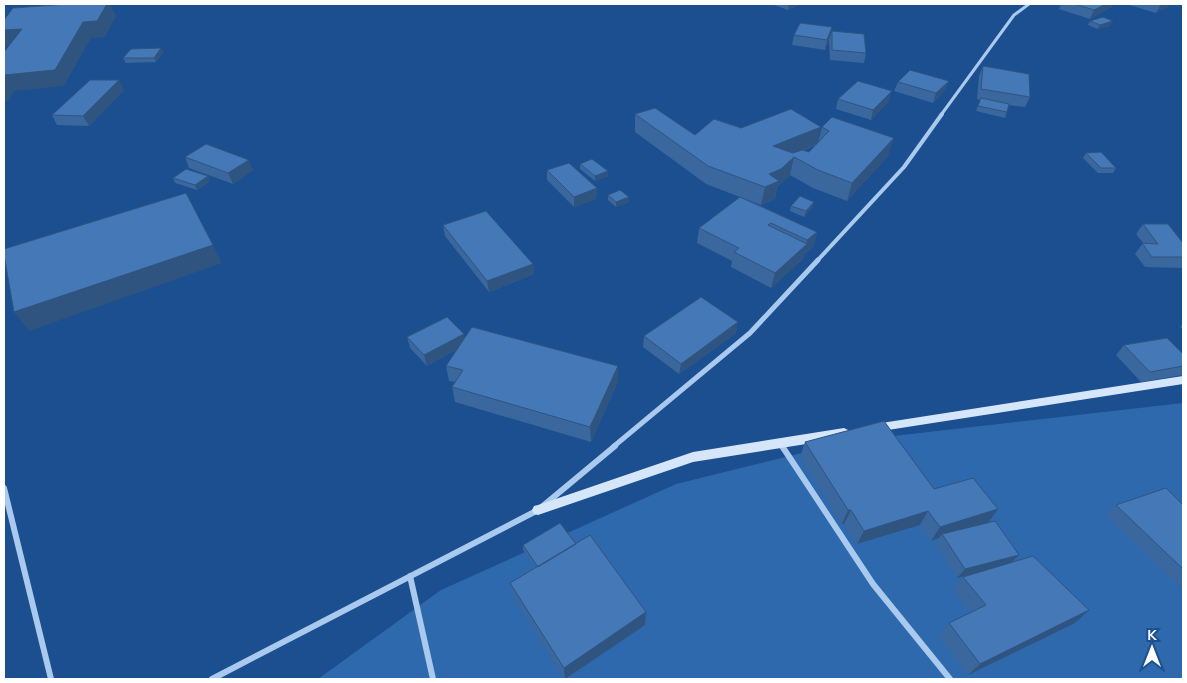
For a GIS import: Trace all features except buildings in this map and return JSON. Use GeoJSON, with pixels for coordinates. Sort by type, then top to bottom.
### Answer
{"type":"FeatureCollection","features":[{"type":"Feature","properties":{"kind":"street"},"geometry":{"type":"LineString","coordinates":[[538,510],[750,333],[904,167],[1014,15],[1029,4]]}},
{"type":"Feature","properties":{"kind":"street"},"geometry":{"type":"LineString","coordinates":[[212,679],[538,510],[693,457],[1183,380]]}},
{"type":"Feature","properties":{"kind":"street"},"geometry":{"type":"LineString","coordinates":[[780,443],[873,584],[950,679]]}},
{"type":"Feature","properties":{"kind":"street"},"geometry":{"type":"LineString","coordinates":[[4,488],[51,679]]}},
{"type":"Feature","properties":{"kind":"street"},"geometry":{"type":"LineString","coordinates":[[410,576],[433,679]]}},
{"type":"Feature","properties":{"kind":"shaded area"},"geometry":{"type":"Polygon","coordinates":[[[1183,403],[1183,679],[318,679],[441,590],[676,484],[850,441],[1183,403]]]}}]}
